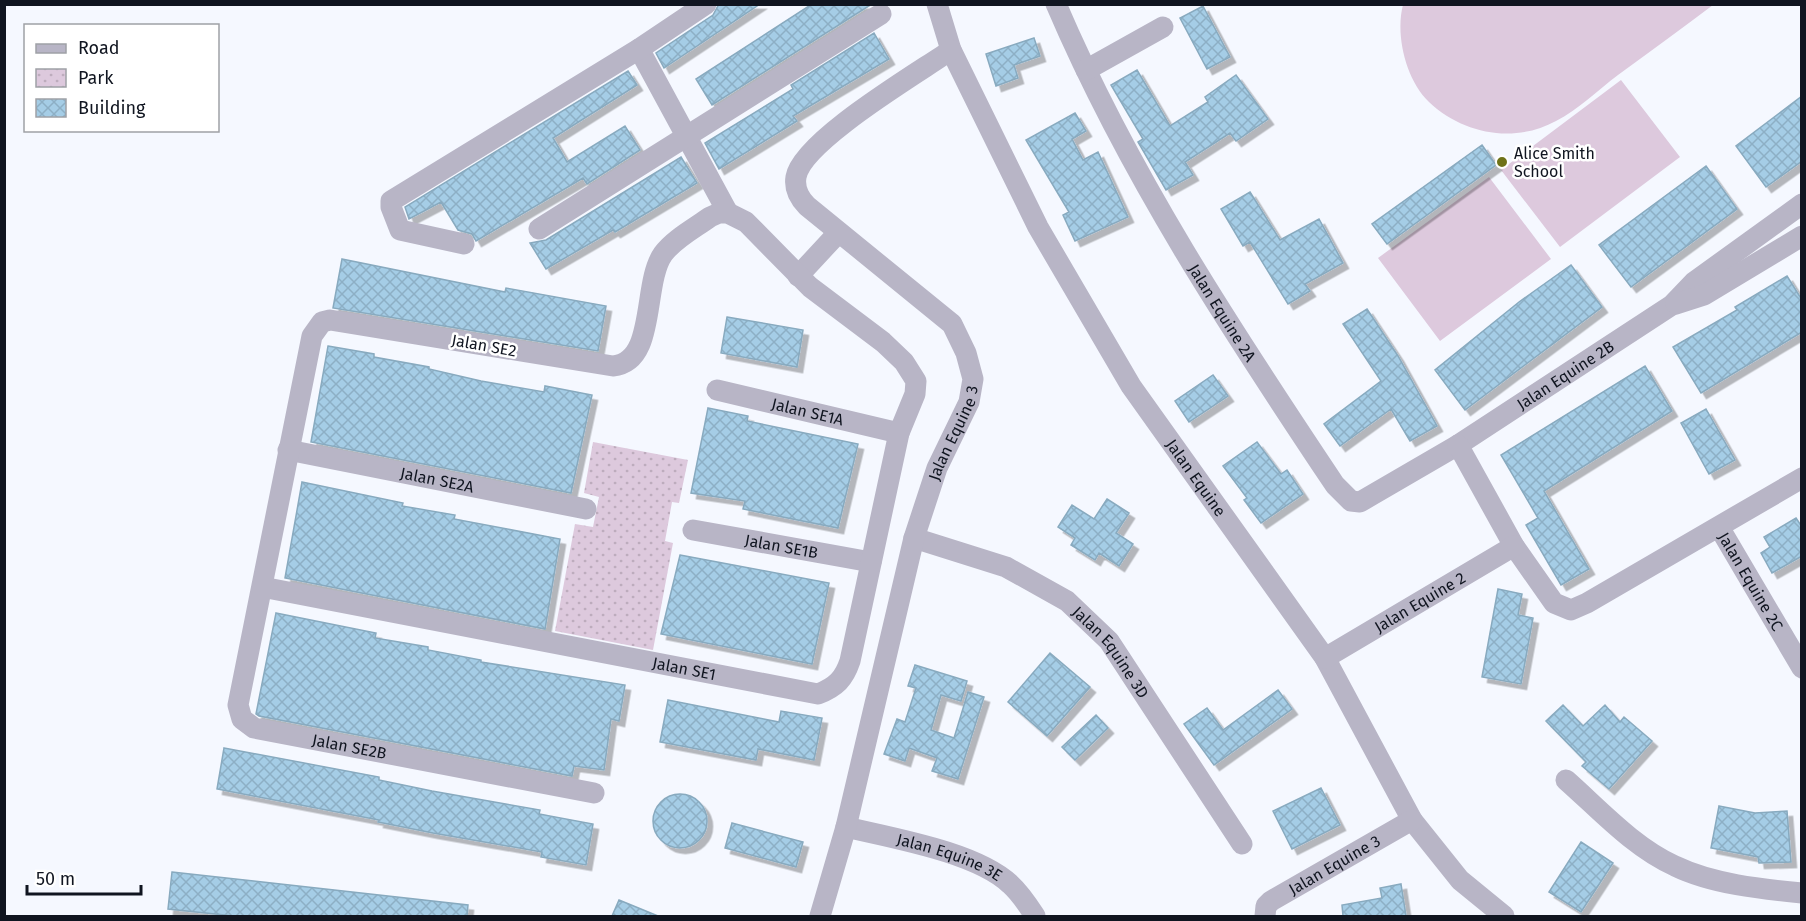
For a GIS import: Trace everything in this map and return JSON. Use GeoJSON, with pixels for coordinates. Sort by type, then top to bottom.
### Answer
{"type":"FeatureCollection","features":[{"type":"Feature","properties":{"kind":"street"},"geometry":{"type":"LineString","coordinates":[[464,244],[400,230],[390,207],[391,201],[639,49],[706,4]]}},
{"type":"Feature","properties":{"kind":"street","name":"Jalan Equine"},"geometry":{"type":"LineString","coordinates":[[937,4],[951,50],[1038,227],[1131,386],[1325,658],[1413,820],[1460,880],[1504,916]]}},
{"type":"Feature","properties":{"kind":"street","name":"Jalan Equine 2A"},"geometry":{"type":"LineString","coordinates":[[1056,4],[1101,102],[1222,315],[1344,495],[1352,501],[1360,502],[1458,445]]}},
{"type":"Feature","properties":{"kind":"street"},"geometry":{"type":"LineString","coordinates":[[539,229],[882,16]]}},
{"type":"Feature","properties":{"kind":"street"},"geometry":{"type":"LineString","coordinates":[[1086,70],[1163,27]]}},
{"type":"Feature","properties":{"kind":"street"},"geometry":{"type":"LineString","coordinates":[[639,49],[728,213],[746,222],[798,276],[838,233]]}},
{"type":"Feature","properties":{"kind":"street","name":"Jalan Equine 3"},"geometry":{"type":"LineString","coordinates":[[820,916],[846,827],[914,538],[937,468],[969,402],[973,379],[966,353],[952,324],[838,233],[801,199],[796,190],[800,166],[817,147],[851,118],[951,50]]}},
{"type":"Feature","properties":{"kind":"street","name":"Jalan Equine 2B"},"geometry":{"type":"LineString","coordinates":[[1458,445],[1672,305],[1695,282],[1802,204]]}},
{"type":"Feature","properties":{"kind":"street","name":"Jalan SE2"},"geometry":{"type":"LineString","coordinates":[[262,587],[312,336],[321,322],[340,321],[570,360],[613,366],[624,365],[634,358],[640,346],[655,271],[662,255],[710,216],[728,213]]}},
{"type":"Feature","properties":{"kind":"street","name":"Jalan Equine 2B"},"geometry":{"type":"LineString","coordinates":[[1672,305],[1704,295],[1802,236]]}},
{"type":"Feature","properties":{"kind":"street","name":"Jalan SE1"},"geometry":{"type":"LineString","coordinates":[[262,587],[818,694],[833,689],[845,676],[901,428],[915,394],[916,381],[913,372],[883,342],[798,276]]}},
{"type":"Feature","properties":{"kind":"street","name":"Jalan SE1A"},"geometry":{"type":"LineString","coordinates":[[717,390],[901,428]]}},
{"type":"Feature","properties":{"kind":"street"},"geometry":{"type":"LineString","coordinates":[[1458,445],[1514,546],[1554,603],[1571,610],[1587,603],[1802,478]]}},
{"type":"Feature","properties":{"kind":"street","name":"Jalan SE2A"},"geometry":{"type":"LineString","coordinates":[[288,450],[586,509]]}},
{"type":"Feature","properties":{"kind":"street","name":"Jalan Equine 2C"},"geometry":{"type":"LineString","coordinates":[[1719,527],[1802,668]]}},
{"type":"Feature","properties":{"kind":"street","name":"Jalan SE1B"},"geometry":{"type":"LineString","coordinates":[[693,530],[871,562]]}},
{"type":"Feature","properties":{"kind":"street","name":"Jalan Equine 3D"},"geometry":{"type":"LineString","coordinates":[[914,538],[1006,567],[1067,601],[1109,641],[1242,844]]}},
{"type":"Feature","properties":{"kind":"street","name":"Jalan Equine 2"},"geometry":{"type":"LineString","coordinates":[[1325,658],[1514,546]]}},
{"type":"Feature","properties":{"kind":"street","name":"Jalan SE2B"},"geometry":{"type":"LineString","coordinates":[[262,587],[238,705],[242,718],[254,728],[594,793]]}},
{"type":"Feature","properties":{"kind":"street"},"geometry":{"type":"LineString","coordinates":[[1566,780],[1630,837],[1674,866],[1738,884],[1802,892]]}},
{"type":"Feature","properties":{"kind":"street","name":"Jalan Equine 3"},"geometry":{"type":"LineString","coordinates":[[1265,916],[1266,906],[1271,901],[1413,820]]}},
{"type":"Feature","properties":{"kind":"street","name":"Jalan Equine 3E"},"geometry":{"type":"LineString","coordinates":[[846,827],[926,846],[983,866],[1009,882],[1035,916]]}},
{"type":"Feature","properties":{"kind":"green space"},"geometry":{"type":"Polygon","coordinates":[[[1403,4],[1713,5],[1580,106],[1556,121],[1540,128],[1506,134],[1473,128],[1457,122],[1442,113],[1421,93],[1404,56],[1400,30],[1403,4]]]}},
{"type":"Feature","properties":{"kind":"green space"},"geometry":{"type":"Polygon","coordinates":[[[1621,80],[1680,157],[1560,247],[1501,170],[1621,80]]]}},
{"type":"Feature","properties":{"kind":"green space"},"geometry":{"type":"Polygon","coordinates":[[[1489,177],[1551,259],[1440,341],[1378,258],[1489,177]]]}},
{"type":"Feature","properties":{"kind":"green space"},"geometry":{"type":"Polygon","coordinates":[[[593,442],[688,460],[679,503],[672,502],[665,541],[673,543],[653,650],[555,631],[575,524],[593,527],[599,497],[584,493],[593,442]]]}},
{"type":"Feature","properties":{"kind":"building"},"geometry":{"type":"Polygon","coordinates":[[[719,4],[760,4],[664,68],[656,53],[713,15],[719,4]]]}},
{"type":"Feature","properties":{"kind":"building"},"geometry":{"type":"Polygon","coordinates":[[[812,4],[872,4],[712,105],[696,79],[812,4]]]}},
{"type":"Feature","properties":{"kind":"building"},"geometry":{"type":"Polygon","coordinates":[[[1203,6],[1230,57],[1207,69],[1180,18],[1203,6]]]}},
{"type":"Feature","properties":{"kind":"building"},"geometry":{"type":"Polygon","coordinates":[[[874,33],[889,59],[793,116],[797,121],[719,169],[705,143],[793,89],[791,85],[874,33]]]}},
{"type":"Feature","properties":{"kind":"building"},"geometry":{"type":"Polygon","coordinates":[[[1034,38],[1040,56],[1014,65],[1018,78],[996,86],[986,54],[1034,38]]]}},
{"type":"Feature","properties":{"kind":"building"},"geometry":{"type":"Polygon","coordinates":[[[1137,70],[1170,126],[1208,102],[1205,97],[1236,75],[1268,119],[1236,141],[1230,133],[1185,162],[1193,175],[1166,190],[1138,142],[1143,139],[1111,85],[1137,70]]]}},
{"type":"Feature","properties":{"kind":"building"},"geometry":{"type":"Polygon","coordinates":[[[628,71],[637,85],[553,138],[567,162],[625,126],[640,150],[587,184],[583,178],[476,241],[472,234],[458,230],[441,202],[409,219],[405,207],[628,71]]]}},
{"type":"Feature","properties":{"kind":"building"},"geometry":{"type":"Polygon","coordinates":[[[1802,96],[1802,161],[1766,187],[1736,146],[1802,96]]]}},
{"type":"Feature","properties":{"kind":"building"},"geometry":{"type":"Polygon","coordinates":[[[1075,113],[1086,131],[1072,139],[1083,160],[1098,152],[1128,217],[1075,241],[1063,215],[1069,212],[1026,140],[1075,113]]]}},
{"type":"Feature","properties":{"kind":"building"},"geometry":{"type":"Polygon","coordinates":[[[1482,145],[1496,165],[1387,244],[1372,224],[1482,145]]]}},
{"type":"Feature","properties":{"kind":"building"},"geometry":{"type":"Polygon","coordinates":[[[681,157],[697,183],[615,232],[613,230],[546,269],[530,243],[546,240],[681,157]]]}},
{"type":"Feature","properties":{"kind":"building"},"geometry":{"type":"Polygon","coordinates":[[[1706,166],[1737,209],[1631,287],[1599,245],[1706,166]]]}},
{"type":"Feature","properties":{"kind":"building"},"geometry":{"type":"Polygon","coordinates":[[[1250,192],[1280,240],[1319,219],[1343,263],[1305,284],[1310,291],[1288,304],[1250,242],[1243,246],[1221,209],[1250,192]]]}},
{"type":"Feature","properties":{"kind":"building"},"geometry":{"type":"Polygon","coordinates":[[[342,259],[505,292],[506,288],[606,306],[598,351],[333,308],[342,259]]]}},
{"type":"Feature","properties":{"kind":"building"},"geometry":{"type":"Polygon","coordinates":[[[1571,265],[1602,307],[1465,410],[1435,370],[1519,302],[1571,265]]]}},
{"type":"Feature","properties":{"kind":"building"},"geometry":{"type":"Polygon","coordinates":[[[1787,276],[1802,300],[1802,332],[1701,393],[1673,347],[1737,310],[1735,307],[1787,276]]]}},
{"type":"Feature","properties":{"kind":"building"},"geometry":{"type":"Polygon","coordinates":[[[1367,309],[1398,356],[1437,426],[1410,441],[1391,409],[1340,446],[1324,424],[1381,381],[1343,324],[1367,309]]]}},
{"type":"Feature","properties":{"kind":"building"},"geometry":{"type":"Polygon","coordinates":[[[727,317],[803,330],[797,367],[721,353],[727,317]]]}},
{"type":"Feature","properties":{"kind":"building"},"geometry":{"type":"Polygon","coordinates":[[[328,346],[374,354],[374,357],[429,367],[429,369],[481,381],[544,392],[545,386],[592,395],[571,493],[311,442],[328,346]]]}},
{"type":"Feature","properties":{"kind":"building"},"geometry":{"type":"Polygon","coordinates":[[[1645,366],[1672,411],[1544,491],[1589,569],[1561,585],[1526,525],[1538,518],[1501,455],[1645,366]]]}},
{"type":"Feature","properties":{"kind":"building"},"geometry":{"type":"Polygon","coordinates":[[[1213,375],[1228,396],[1189,422],[1175,401],[1213,375]]]}},
{"type":"Feature","properties":{"kind":"building"},"geometry":{"type":"Polygon","coordinates":[[[708,408],[748,416],[747,421],[858,444],[838,528],[743,509],[745,501],[691,493],[708,408]]]}},
{"type":"Feature","properties":{"kind":"building"},"geometry":{"type":"Polygon","coordinates":[[[1706,409],[1735,460],[1709,474],[1681,423],[1706,409]]]}},
{"type":"Feature","properties":{"kind":"building"},"geometry":{"type":"Polygon","coordinates":[[[1257,442],[1281,474],[1287,470],[1303,494],[1261,523],[1244,500],[1247,498],[1223,466],[1257,442]]]}},
{"type":"Feature","properties":{"kind":"building"},"geometry":{"type":"Polygon","coordinates":[[[302,482],[403,503],[402,506],[455,515],[454,519],[560,539],[545,629],[285,578],[302,482]]]}},
{"type":"Feature","properties":{"kind":"building"},"geometry":{"type":"Polygon","coordinates":[[[1107,499],[1129,513],[1116,533],[1133,544],[1119,566],[1099,553],[1095,560],[1071,545],[1075,538],[1058,527],[1072,505],[1094,519],[1107,499]]]}},
{"type":"Feature","properties":{"kind":"building"},"geometry":{"type":"Polygon","coordinates":[[[1796,518],[1802,527],[1802,556],[1772,573],[1761,553],[1770,547],[1764,537],[1796,518]]]}},
{"type":"Feature","properties":{"kind":"building"},"geometry":{"type":"Polygon","coordinates":[[[680,555],[829,583],[812,664],[661,634],[680,555]]]}},
{"type":"Feature","properties":{"kind":"building"},"geometry":{"type":"Polygon","coordinates":[[[1498,589],[1522,594],[1518,615],[1533,618],[1521,684],[1482,677],[1498,589]]]}},
{"type":"Feature","properties":{"kind":"building"},"geometry":{"type":"Polygon","coordinates":[[[276,613],[376,633],[375,638],[428,647],[428,650],[481,660],[481,662],[625,685],[619,721],[611,719],[604,770],[574,766],[572,776],[259,716],[256,714],[276,613]]]}},
{"type":"Feature","properties":{"kind":"building"},"geometry":{"type":"Polygon","coordinates":[[[1050,653],[1090,687],[1047,736],[1008,702],[1050,653]]]}},
{"type":"Feature","properties":{"kind":"building"},"geometry":{"type":"Polygon","coordinates":[[[915,665],[967,681],[961,701],[941,695],[931,730],[954,738],[968,692],[984,697],[958,779],[932,771],[937,758],[909,748],[905,761],[884,754],[897,719],[905,722],[916,688],[908,686],[915,665]]]}},
{"type":"Feature","properties":{"kind":"building"},"geometry":{"type":"Polygon","coordinates":[[[1278,690],[1292,709],[1214,765],[1184,724],[1207,708],[1223,730],[1278,690]]]}},
{"type":"Feature","properties":{"kind":"building"},"geometry":{"type":"Polygon","coordinates":[[[668,700],[779,722],[781,711],[822,718],[814,760],[758,749],[756,760],[660,742],[668,700]]]}},
{"type":"Feature","properties":{"kind":"building"},"geometry":{"type":"Polygon","coordinates":[[[1563,705],[1583,726],[1605,705],[1620,722],[1624,717],[1652,741],[1609,789],[1582,766],[1586,762],[1546,721],[1563,705]]]}},
{"type":"Feature","properties":{"kind":"building"},"geometry":{"type":"Polygon","coordinates":[[[1096,715],[1108,728],[1075,760],[1062,747],[1096,715]]]}},
{"type":"Feature","properties":{"kind":"building"},"geometry":{"type":"Polygon","coordinates":[[[224,748],[379,777],[379,780],[432,791],[540,810],[539,814],[593,824],[586,865],[541,857],[542,852],[433,833],[378,822],[379,820],[217,789],[224,748]]]}},
{"type":"Feature","properties":{"kind":"building"},"geometry":{"type":"Polygon","coordinates":[[[1321,788],[1340,825],[1292,849],[1273,811],[1321,788]]]}},
{"type":"Feature","properties":{"kind":"building"},"geometry":{"type":"Polygon","coordinates":[[[675,794],[685,794],[695,798],[703,806],[707,821],[703,836],[695,844],[685,848],[675,848],[665,844],[657,836],[653,826],[653,816],[657,806],[665,798],[675,794]]]}},
{"type":"Feature","properties":{"kind":"building"},"geometry":{"type":"Polygon","coordinates":[[[1719,806],[1755,813],[1787,811],[1791,862],[1759,863],[1758,857],[1711,848],[1719,806]]]}},
{"type":"Feature","properties":{"kind":"building"},"geometry":{"type":"Polygon","coordinates":[[[732,823],[803,842],[796,867],[725,848],[732,823]]]}},
{"type":"Feature","properties":{"kind":"building"},"geometry":{"type":"Polygon","coordinates":[[[1581,842],[1613,863],[1581,912],[1549,892],[1581,842]]]}},
{"type":"Feature","properties":{"kind":"building"},"geometry":{"type":"Polygon","coordinates":[[[172,872],[468,905],[467,916],[234,916],[168,909],[172,872]]]}},
{"type":"Feature","properties":{"kind":"building"},"geometry":{"type":"Polygon","coordinates":[[[1401,884],[1406,916],[1343,916],[1342,905],[1382,898],[1380,888],[1401,884]]]}},
{"type":"Feature","properties":{"kind":"building"},"geometry":{"type":"Polygon","coordinates":[[[619,900],[658,916],[612,916],[619,900]]]}},
{"type":"Feature","properties":{"kind":"place","name":"Alice Smith School"},"geometry":{"type":"Point","coordinates":[1502,162]}}]}
